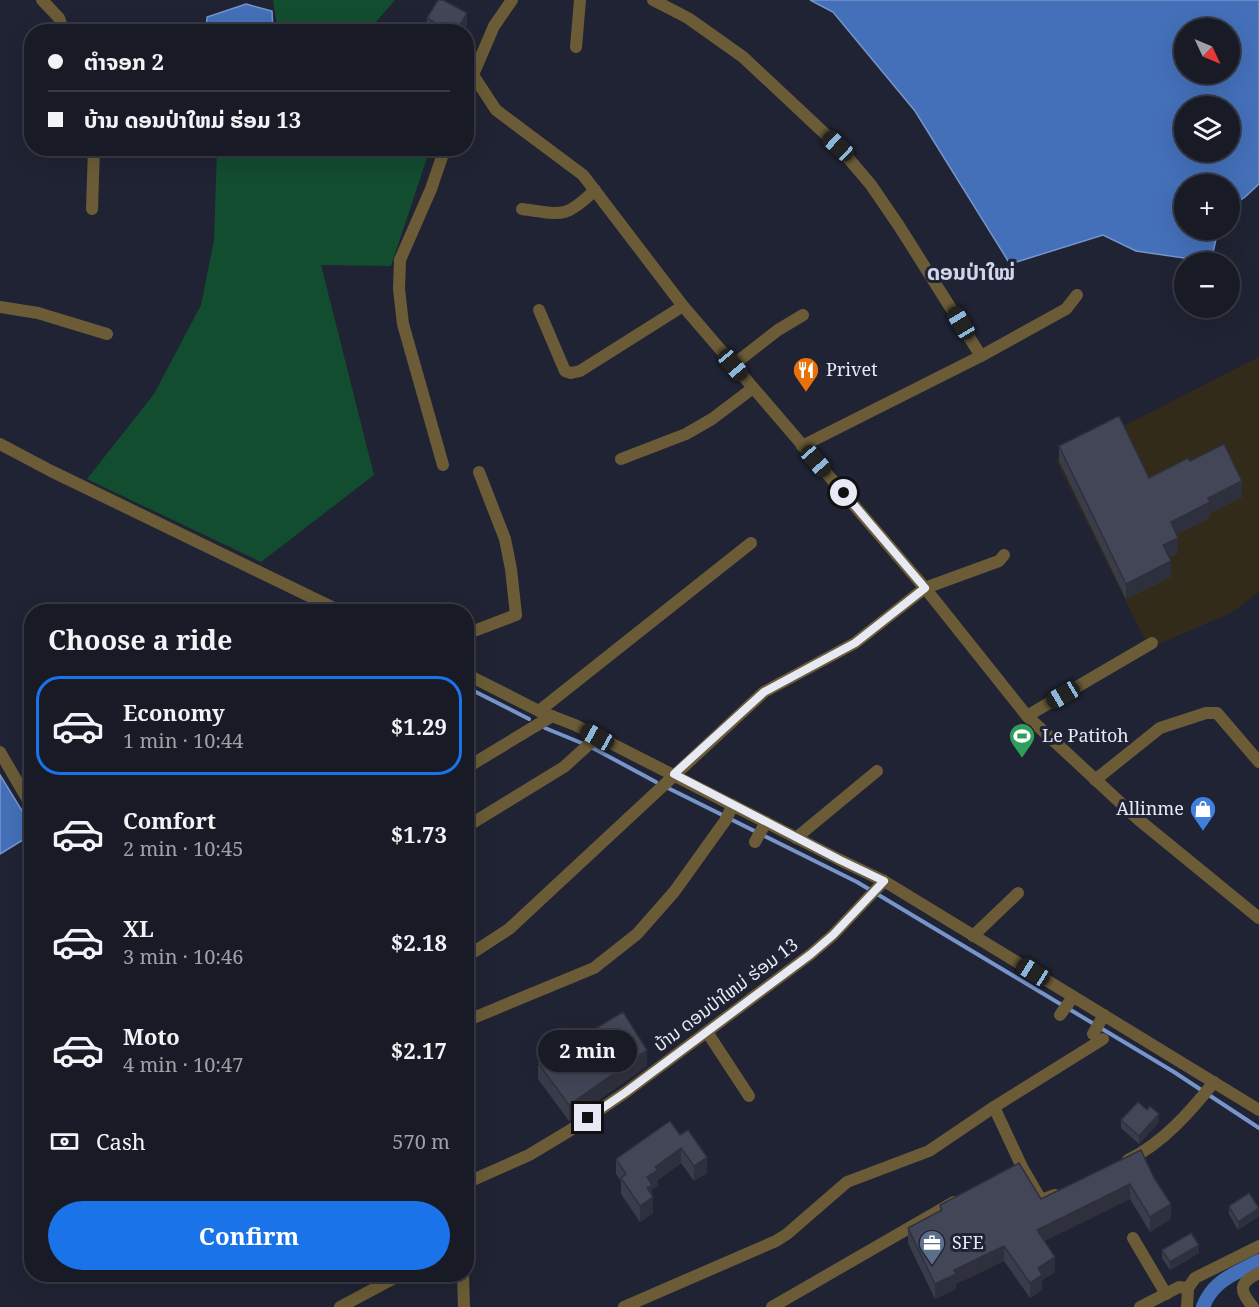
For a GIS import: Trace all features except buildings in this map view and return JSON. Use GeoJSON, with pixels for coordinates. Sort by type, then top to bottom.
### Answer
{"type":"FeatureCollection","features":[{"type":"Feature","properties":{"kind":"street"},"geometry":{"type":"LineString","coordinates":[[42,0],[59,18],[61,24]]}},
{"type":"Feature","properties":{"kind":"street"},"geometry":{"type":"LineString","coordinates":[[474,73],[494,26],[512,0]]}},
{"type":"Feature","properties":{"kind":"street"},"geometry":{"type":"LineString","coordinates":[[576,46],[580,0]]}},
{"type":"Feature","properties":{"kind":"street"},"geometry":{"type":"LineString","coordinates":[[653,0],[688,18],[743,57],[838,146],[871,185],[941,290],[981,356]]}},
{"type":"Feature","properties":{"kind":"street"},"geometry":{"type":"LineString","coordinates":[[474,77],[496,110],[583,175],[683,306],[925,588],[1027,716],[1139,820],[1259,918]]}},
{"type":"Feature","properties":{"kind":"street"},"geometry":{"type":"LineString","coordinates":[[92,209],[94,156]]}},
{"type":"Feature","properties":{"kind":"street"},"geometry":{"type":"LineString","coordinates":[[442,156],[432,189],[400,260],[399,289],[403,324],[443,465]]}},
{"type":"Feature","properties":{"kind":"street"},"geometry":{"type":"LineString","coordinates":[[522,209],[569,212],[595,190]]}},
{"type":"Feature","properties":{"kind":"street"},"geometry":{"type":"LineString","coordinates":[[802,446],[981,356],[1066,309],[1077,295]]}},
{"type":"Feature","properties":{"kind":"street"},"geometry":{"type":"LineString","coordinates":[[539,310],[566,371],[571,373],[580,371],[683,306]]}},
{"type":"Feature","properties":{"kind":"street"},"geometry":{"type":"LineString","coordinates":[[0,307],[38,313],[108,334]]}},
{"type":"Feature","properties":{"kind":"street"},"geometry":{"type":"LineString","coordinates":[[733,365],[778,330],[803,315]]}},
{"type":"Feature","properties":{"kind":"street"},"geometry":{"type":"LineString","coordinates":[[621,459],[686,434],[712,419],[753,388]]}},
{"type":"Feature","properties":{"kind":"street"},"geometry":{"type":"LineString","coordinates":[[0,444],[325,604]]}},
{"type":"Feature","properties":{"kind":"street"},"geometry":{"type":"LineString","coordinates":[[474,631],[516,615],[505,539],[479,472]]}},
{"type":"Feature","properties":{"kind":"street"},"geometry":{"type":"LineString","coordinates":[[539,711],[751,543]]}},
{"type":"Feature","properties":{"kind":"street"},"geometry":{"type":"LineString","coordinates":[[474,952],[509,929],[764,692],[855,643],[925,588],[999,561],[1004,555]]}},
{"type":"Feature","properties":{"kind":"street"},"geometry":{"type":"LineString","coordinates":[[1027,716],[1152,643]]}},
{"type":"Feature","properties":{"kind":"street"},"geometry":{"type":"LineString","coordinates":[[474,678],[552,716],[594,740],[674,774],[760,833],[796,838],[878,888],[973,936],[1066,1007],[1099,1028],[1208,1090],[1259,1110]]}},
{"type":"Feature","properties":{"kind":"street"},"geometry":{"type":"LineString","coordinates":[[1095,780],[1160,728],[1206,713],[1217,713],[1259,762]]}},
{"type":"Feature","properties":{"kind":"street"},"geometry":{"type":"LineString","coordinates":[[474,763],[552,716]]}},
{"type":"Feature","properties":{"kind":"street"},"geometry":{"type":"LineString","coordinates":[[474,822],[564,767],[594,740]]}},
{"type":"Feature","properties":{"kind":"street"},"geometry":{"type":"LineString","coordinates":[[0,752],[24,793]]}},
{"type":"Feature","properties":{"kind":"street"},"geometry":{"type":"LineString","coordinates":[[796,838],[877,771]]}},
{"type":"Feature","properties":{"kind":"street"},"geometry":{"type":"LineString","coordinates":[[474,1018],[594,968],[637,934],[675,892],[729,812]]}},
{"type":"Feature","properties":{"kind":"street","name":"ບ້ານ ດອນປ່າໃຫມ່ ຮ່ອມ 13"},"geometry":{"type":"LineString","coordinates":[[474,1179],[529,1155],[626,1092],[818,947],[878,888]]}},
{"type":"Feature","properties":{"kind":"street"},"geometry":{"type":"LineString","coordinates":[[973,936],[1018,894]]}},
{"type":"Feature","properties":{"kind":"street"},"geometry":{"type":"LineString","coordinates":[[624,1307],[776,1241],[847,1182],[929,1151],[994,1107],[1099,1028]]}},
{"type":"Feature","properties":{"kind":"street"},"geometry":{"type":"LineString","coordinates":[[707,1032],[749,1096]]}},
{"type":"Feature","properties":{"kind":"street"},"geometry":{"type":"LineString","coordinates":[[1119,1164],[1141,1154],[1167,1132],[1208,1090]]}},
{"type":"Feature","properties":{"kind":"street"},"geometry":{"type":"LineString","coordinates":[[994,1107],[1017,1169],[1041,1200],[1067,1190]]}},
{"type":"Feature","properties":{"kind":"street"},"geometry":{"type":"LineString","coordinates":[[772,1307],[962,1198]]}},
{"type":"Feature","properties":{"kind":"street"},"geometry":{"type":"LineString","coordinates":[[1133,1238],[1166,1294]]}},
{"type":"Feature","properties":{"kind":"street"},"geometry":{"type":"LineString","coordinates":[[1187,1307],[1188,1288],[1195,1278],[1259,1246]]}},
{"type":"Feature","properties":{"kind":"street"},"geometry":{"type":"LineString","coordinates":[[1253,1307],[1242,1294],[1242,1287],[1247,1280],[1259,1273]]}},
{"type":"Feature","properties":{"kind":"street"},"geometry":{"type":"LineString","coordinates":[[340,1307],[387,1282]]}},
{"type":"Feature","properties":{"kind":"street"},"geometry":{"type":"LineString","coordinates":[[463,1282],[464,1307]]}},
{"type":"Feature","properties":{"kind":"street"},"geometry":{"type":"LineString","coordinates":[[1140,1307],[1179,1287],[1188,1288]]}},
{"type":"Feature","properties":{"kind":"shaded area"},"geometry":{"type":"Polygon","coordinates":[[[1259,357],[1259,592],[1231,613],[1149,648],[1056,460],[1259,357]]]}},
{"type":"Feature","properties":{"kind":"green space"},"geometry":{"type":"Polygon","coordinates":[[[273,0],[395,0],[374,24],[277,24],[273,0]]]}},
{"type":"Feature","properties":{"kind":"green space"},"geometry":{"type":"Polygon","coordinates":[[[217,156],[428,156],[391,266],[321,265],[374,475],[261,562],[87,479],[154,394],[201,305],[214,240],[217,156]]]}},
{"type":"Feature","properties":{"kind":"water"},"geometry":{"type":"Polygon","coordinates":[[[810,0],[1259,0],[1259,184],[1240,200],[1240,174],[1174,174],[1174,240],[1216,240],[1213,252],[1174,252],[1174,257],[1136,251],[1103,235],[1010,264],[915,111],[833,12],[810,0]]]}},
{"type":"Feature","properties":{"kind":"water"},"geometry":{"type":"Polygon","coordinates":[[[246,4],[272,11],[273,24],[206,24],[207,17],[246,4]]]}},
{"type":"Feature","properties":{"kind":"water"},"geometry":{"type":"Polygon","coordinates":[[[0,775],[24,814],[24,839],[0,854],[0,775]]]}},
{"type":"Feature","properties":{"kind":"waterway"},"geometry":{"type":"LineString","coordinates":[[474,691],[529,719]]}},
{"type":"Feature","properties":{"kind":"waterway"},"geometry":{"type":"LineString","coordinates":[[545,728],[584,744]]}},
{"type":"Feature","properties":{"kind":"waterway"},"geometry":{"type":"LineString","coordinates":[[591,747],[656,782]]}},
{"type":"Feature","properties":{"kind":"waterway"},"geometry":{"type":"LineString","coordinates":[[666,787],[857,882],[1062,1005]]}},
{"type":"Feature","properties":{"kind":"waterway"},"geometry":{"type":"LineString","coordinates":[[1069,1009],[1174,1072],[1259,1128]]}},
{"type":"Feature","properties":{"kind":"waterway"},"geometry":{"type":"LineString","coordinates":[[1203,1307],[1207,1298],[1219,1284],[1259,1261]]}},
{"type":"Feature","properties":{"kind":"place","name":"Privet"},"geometry":{"type":"Point","coordinates":[806,393]}},
{"type":"Feature","properties":{"kind":"place","name":"Le Patitoh"},"geometry":{"type":"Point","coordinates":[1022,759]}},
{"type":"Feature","properties":{"kind":"place","name":"Allinme"},"geometry":{"type":"Point","coordinates":[1203,832]}},
{"type":"Feature","properties":{"kind":"place","name":"SFE"},"geometry":{"type":"Point","coordinates":[932,1266]}},
{"type":"Feature","properties":{"kind":"district","name":"ດອນປ່າໃໝ່"},"geometry":{"type":"Point","coordinates":[971,273]}},
{"type":"Feature","properties":{"kind":"route"},"geometry":{"type":"LineString","coordinates":[[588,1118],[811,954],[870,898],[884,881],[674,774],[764,692],[855,643],[925,588],[844,493]]}}]}
